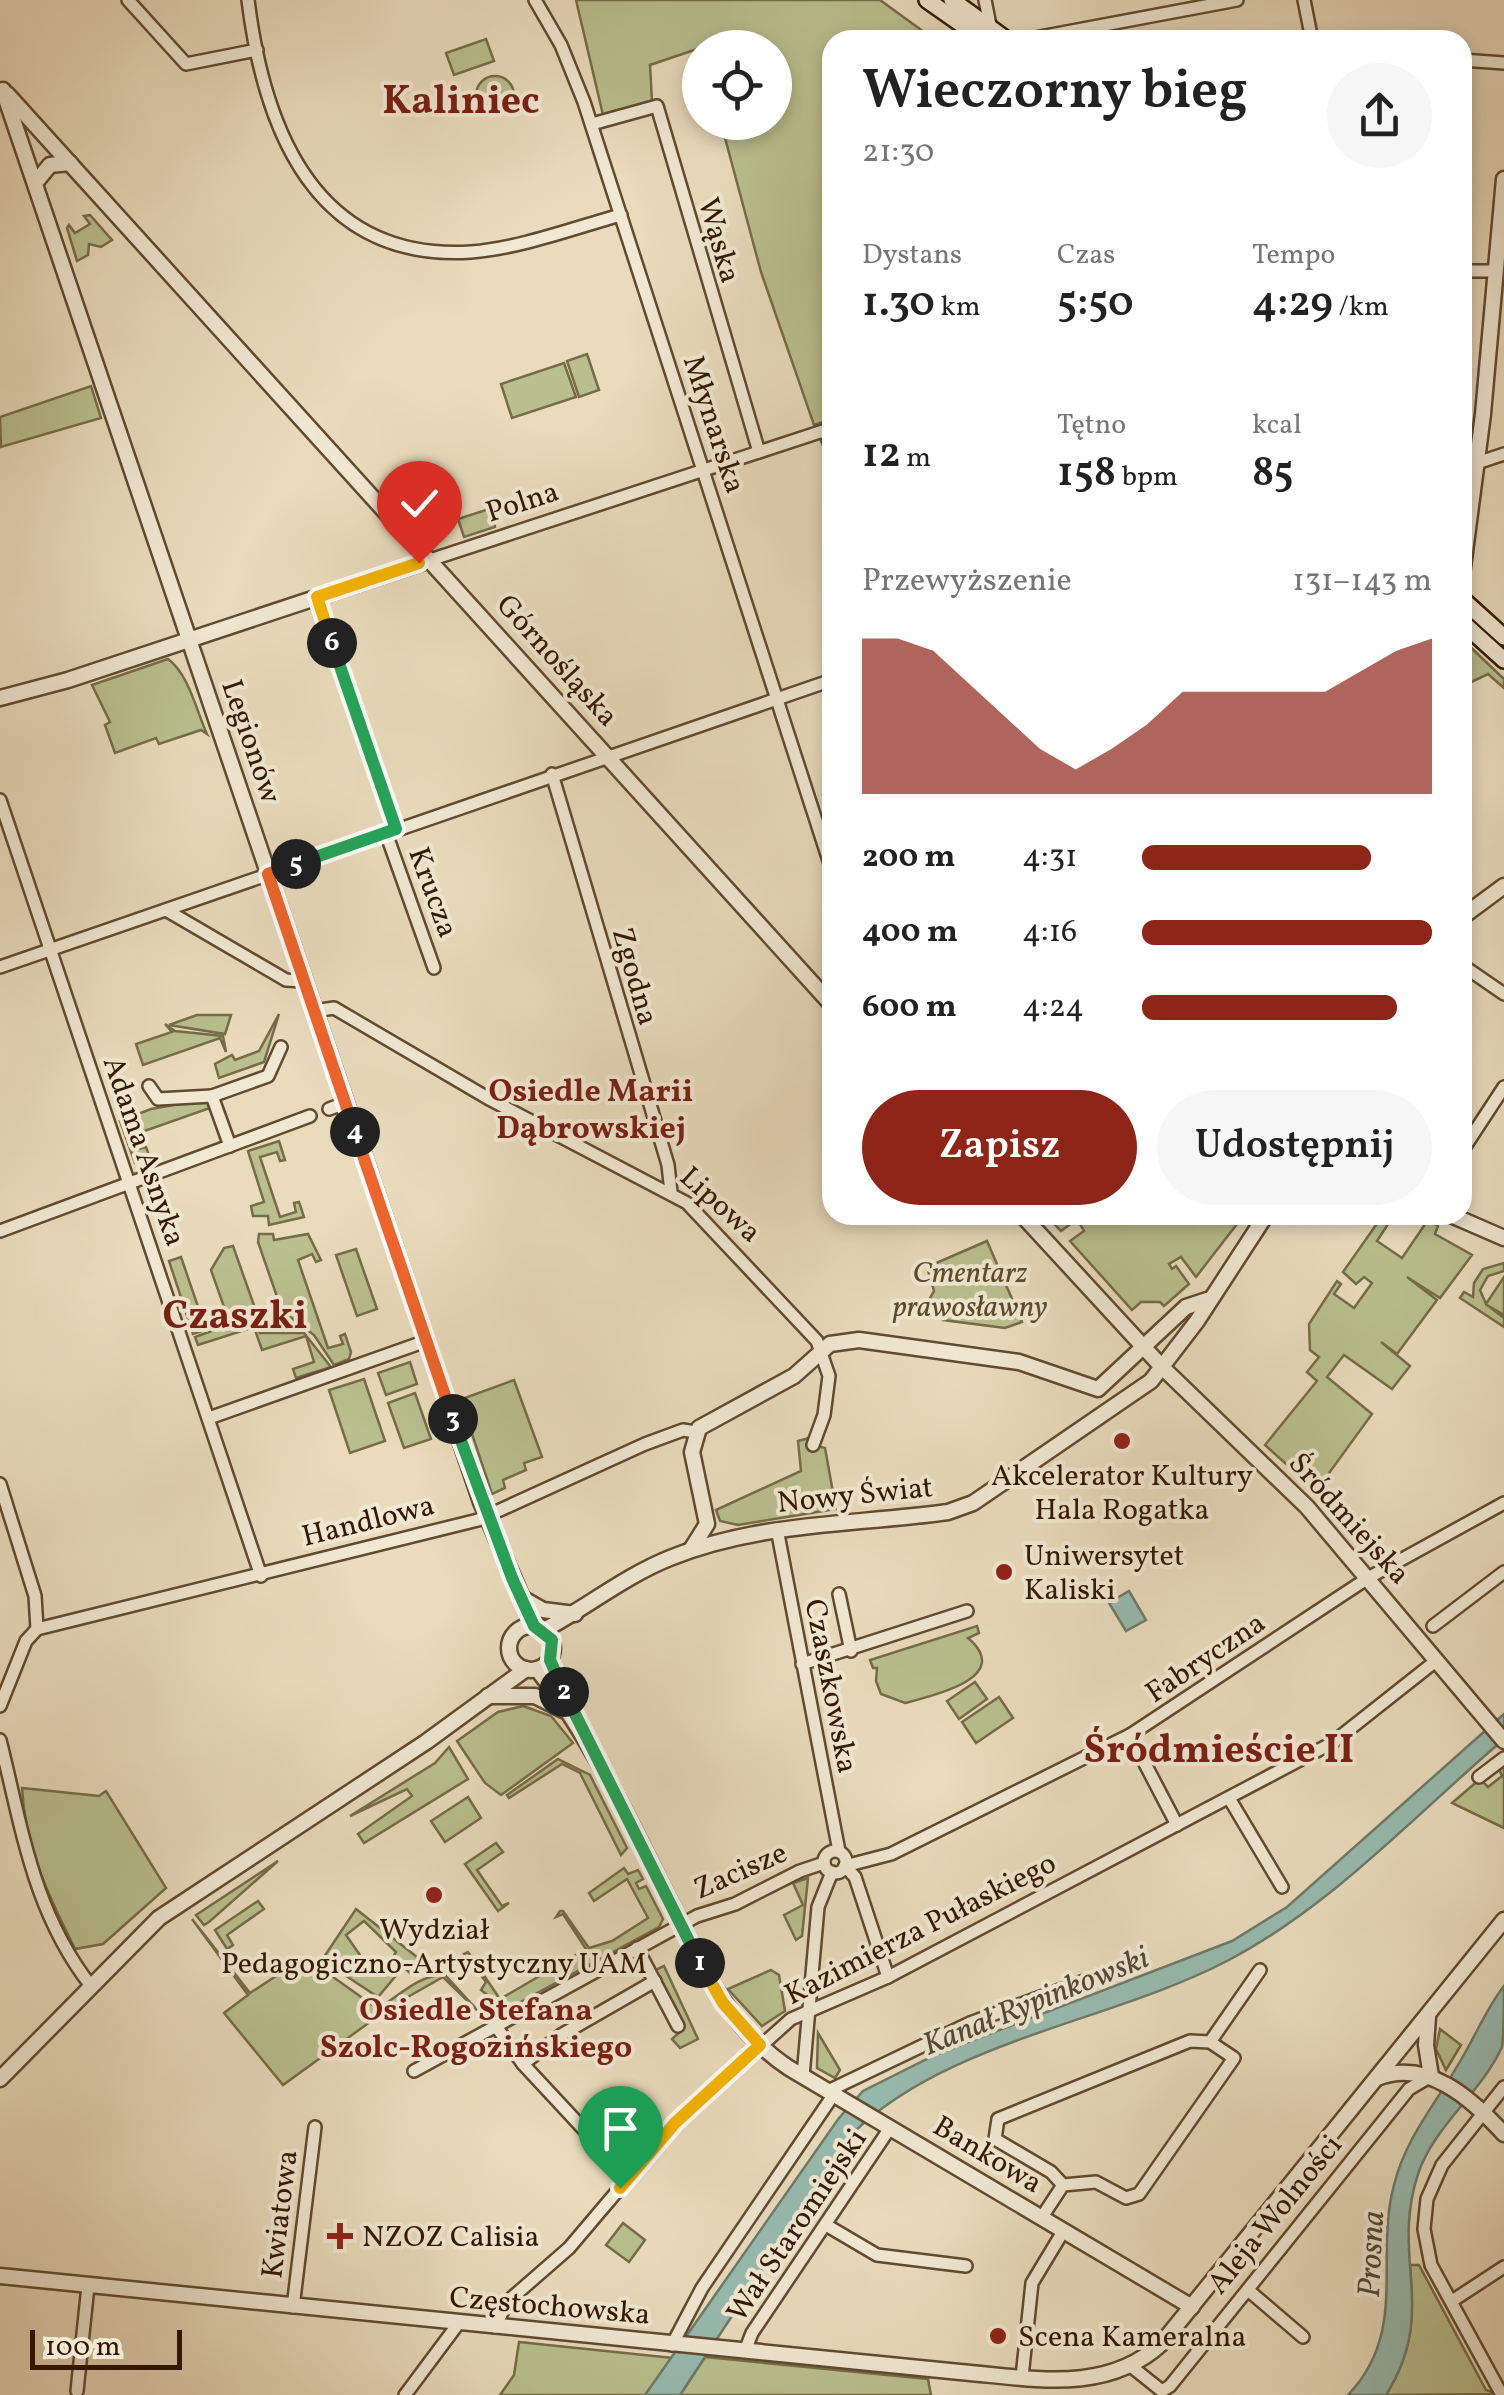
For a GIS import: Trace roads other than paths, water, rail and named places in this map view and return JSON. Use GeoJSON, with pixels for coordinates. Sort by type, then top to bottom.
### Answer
{"type":"FeatureCollection","features":[{"type":"Feature","properties":{"kind":"main road"},"geometry":{"type":"LineString","coordinates":[[927,0],[979,30]]}},
{"type":"Feature","properties":{"kind":"main road"},"geometry":{"type":"LineString","coordinates":[[952,0],[983,30]]}},
{"type":"Feature","properties":{"kind":"main road"},"geometry":{"type":"LineString","coordinates":[[1472,608],[1504,637]]}},
{"type":"Feature","properties":{"kind":"main road"},"geometry":{"type":"LineString","coordinates":[[1472,631],[1504,660]]}},
{"type":"Feature","properties":{"kind":"street"},"geometry":{"type":"LineString","coordinates":[[128,0],[186,64],[257,50]]}},
{"type":"Feature","properties":{"kind":"street"},"geometry":{"type":"LineString","coordinates":[[248,0],[275,123],[290,157],[329,203],[374,232],[424,249],[472,252],[621,215]]}},
{"type":"Feature","properties":{"kind":"street","name":"Młynarska"},"geometry":{"type":"LineString","coordinates":[[535,0],[570,63],[592,124],[822,837]]}},
{"type":"Feature","properties":{"kind":"street"},"geometry":{"type":"LineString","coordinates":[[985,0],[988,30]]}},
{"type":"Feature","properties":{"kind":"street"},"geometry":{"type":"LineString","coordinates":[[1155,0],[1158,14]]}},
{"type":"Feature","properties":{"kind":"street"},"geometry":{"type":"LineString","coordinates":[[1076,30],[1237,0]]}},
{"type":"Feature","properties":{"kind":"street"},"geometry":{"type":"LineString","coordinates":[[1304,0],[1310,30]]}},
{"type":"Feature","properties":{"kind":"street"},"geometry":{"type":"LineString","coordinates":[[1472,61],[1504,63]]}},
{"type":"Feature","properties":{"kind":"street","name":"Górnośląska"},"geometry":{"type":"LineString","coordinates":[[2,88],[822,988]]}},
{"type":"Feature","properties":{"kind":"street","name":"Legionów"},"geometry":{"type":"LineString","coordinates":[[2,88],[486,1517],[533,1628]]}},
{"type":"Feature","properties":{"kind":"street","name":"Wąska"},"geometry":{"type":"LineString","coordinates":[[592,124],[657,106],[759,452]]}},
{"type":"Feature","properties":{"kind":"street"},"geometry":{"type":"LineString","coordinates":[[20,144],[39,129]]}},
{"type":"Feature","properties":{"kind":"street"},"geometry":{"type":"LineString","coordinates":[[30,165],[39,129]]}},
{"type":"Feature","properties":{"kind":"street"},"geometry":{"type":"LineString","coordinates":[[36,182],[50,165],[70,163]]}},
{"type":"Feature","properties":{"kind":"street"},"geometry":{"type":"LineString","coordinates":[[1472,450],[1504,179]]}},
{"type":"Feature","properties":{"kind":"street"},"geometry":{"type":"LineString","coordinates":[[1472,271],[1496,271]]}},
{"type":"Feature","properties":{"kind":"street","name":"Polna"},"geometry":{"type":"LineString","coordinates":[[0,698],[68,680],[822,432]]}},
{"type":"Feature","properties":{"kind":"street"},"geometry":{"type":"LineString","coordinates":[[1472,464],[1504,454]]}},
{"type":"Feature","properties":{"kind":"street","name":"Krucza"},"geometry":{"type":"LineString","coordinates":[[317,597],[434,968]]}},
{"type":"Feature","properties":{"kind":"street"},"geometry":{"type":"LineString","coordinates":[[0,967],[822,683]]}},
{"type":"Feature","properties":{"kind":"street","name":"Zgodna"},"geometry":{"type":"LineString","coordinates":[[552,774],[668,1165],[671,1192]]}},
{"type":"Feature","properties":{"kind":"street","name":"Adama Asnyka"},"geometry":{"type":"LineString","coordinates":[[0,800],[260,1576]]}},
{"type":"Feature","properties":{"kind":"street"},"geometry":{"type":"LineString","coordinates":[[1472,910],[1504,886]]}},
{"type":"Feature","properties":{"kind":"street"},"geometry":{"type":"LineString","coordinates":[[166,910],[286,980],[304,981]]}},
{"type":"Feature","properties":{"kind":"street"},"geometry":{"type":"LineString","coordinates":[[1472,972],[1504,994]]}},
{"type":"Feature","properties":{"kind":"street","name":"Lipowa"},"geometry":{"type":"LineString","coordinates":[[314,1011],[334,1008],[492,1100],[671,1192],[700,1215],[785,1304],[821,1351]]}},
{"type":"Feature","properties":{"kind":"street"},"geometry":{"type":"LineString","coordinates":[[149,1086],[158,1099],[212,1096],[268,1076],[281,1046]]}},
{"type":"Feature","properties":{"kind":"street"},"geometry":{"type":"LineString","coordinates":[[1472,1139],[1500,1104],[1504,1087]]}},
{"type":"Feature","properties":{"kind":"street"},"geometry":{"type":"LineString","coordinates":[[212,1096],[230,1146]]}},
{"type":"Feature","properties":{"kind":"street"},"geometry":{"type":"LineString","coordinates":[[328,1109],[345,1103]]}},
{"type":"Feature","properties":{"kind":"street"},"geometry":{"type":"LineString","coordinates":[[0,1230],[310,1116]]}},
{"type":"Feature","properties":{"kind":"street"},"geometry":{"type":"LineString","coordinates":[[1472,1224],[1504,1238]]}},
{"type":"Feature","properties":{"kind":"street"},"geometry":{"type":"LineString","coordinates":[[1031,1225],[1141,1345]]}},
{"type":"Feature","properties":{"kind":"street","name":"Nowy Świat"},"geometry":{"type":"LineString","coordinates":[[533,1628],[581,1611],[630,1578],[690,1551],[741,1536],[961,1509],[1146,1385],[1198,1321],[1207,1300],[1259,1225]]}},
{"type":"Feature","properties":{"kind":"street"},"geometry":{"type":"LineString","coordinates":[[813,1445],[828,1384],[821,1351],[834,1342],[851,1339],[1006,1360],[1041,1368],[1087,1388],[1104,1386],[1141,1345],[1186,1307],[1207,1300]]}},
{"type":"Feature","properties":{"kind":"street"},"geometry":{"type":"LineString","coordinates":[[209,1418],[426,1341]]}},
{"type":"Feature","properties":{"kind":"street","name":"Śródmiejska"},"geometry":{"type":"LineString","coordinates":[[1141,1345],[1292,1491],[1504,1741]]}},
{"type":"Feature","properties":{"kind":"street","name":"Handlowa"},"geometry":{"type":"LineString","coordinates":[[37,1628],[260,1576],[486,1517],[690,1431],[794,1376],[821,1351]]}},
{"type":"Feature","properties":{"kind":"street"},"geometry":{"type":"LineString","coordinates":[[1086,1426],[1091,1402],[1087,1388]]}},
{"type":"Feature","properties":{"kind":"street"},"geometry":{"type":"LineString","coordinates":[[690,1431],[707,1517],[705,1532],[690,1551]]}},
{"type":"Feature","properties":{"kind":"street"},"geometry":{"type":"LineString","coordinates":[[0,1484],[34,1596],[37,1628],[26,1641],[0,1706]]}},
{"type":"Feature","properties":{"kind":"street","name":"Fabryczna"},"geometry":{"type":"LineString","coordinates":[[858,1871],[1130,1735],[1368,1578],[1504,1503]]}},
{"type":"Feature","properties":{"kind":"street"},"geometry":{"type":"LineString","coordinates":[[707,1517],[719,1532],[741,1536]]}},
{"type":"Feature","properties":{"kind":"street","name":"Czaszkowska"},"geometry":{"type":"LineString","coordinates":[[777,1529],[838,1851],[844,1856],[845,1866],[858,1871]]}},
{"type":"Feature","properties":{"kind":"street"},"geometry":{"type":"LineString","coordinates":[[1434,1626],[1504,1572]]}},
{"type":"Feature","properties":{"kind":"street","name":"Legionów"},"geometry":{"type":"LineString","coordinates":[[512,1578],[533,1628]]}},
{"type":"Feature","properties":{"kind":"street"},"geometry":{"type":"LineString","coordinates":[[839,1594],[851,1651]]}},
{"type":"Feature","properties":{"kind":"street"},"geometry":{"type":"LineString","coordinates":[[522,1598],[543,1610],[581,1611]]}},
{"type":"Feature","properties":{"kind":"street","name":"Nowy Świat"},"geometry":{"type":"LineString","coordinates":[[531,1669],[552,1652],[581,1611]]}},
{"type":"Feature","properties":{"kind":"street"},"geometry":{"type":"LineString","coordinates":[[802,1664],[966,1612]]}},
{"type":"Feature","properties":{"kind":"street"},"geometry":{"type":"LineString","coordinates":[[487,1696],[512,1658],[510,1642],[533,1628],[552,1652],[576,1721]]}},
{"type":"Feature","properties":{"kind":"street"},"geometry":{"type":"LineString","coordinates":[[512,1658],[531,1669],[576,1721]]}},
{"type":"Feature","properties":{"kind":"street","name":"Kazimierza Pułaskiego"},"geometry":{"type":"LineString","coordinates":[[495,2327],[507,2302],[569,2248],[675,2123],[760,2045],[807,2010],[888,1977],[1332,1744],[1437,1660]]}},
{"type":"Feature","properties":{"kind":"street"},"geometry":{"type":"LineString","coordinates":[[0,2079],[170,1910],[531,1669]]}},
{"type":"Feature","properties":{"kind":"street"},"geometry":{"type":"LineString","coordinates":[[487,1696],[542,1698],[576,1721]]}},
{"type":"Feature","properties":{"kind":"street","name":"Bankowa"},"geometry":{"type":"LineString","coordinates":[[576,1721],[723,2003],[760,2045],[803,2076],[1192,2307]]}},
{"type":"Feature","properties":{"kind":"street"},"geometry":{"type":"LineString","coordinates":[[1130,1735],[1177,1825]]}},
{"type":"Feature","properties":{"kind":"street"},"geometry":{"type":"LineString","coordinates":[[0,1740],[32,1879],[68,1954],[91,1986]]}},
{"type":"Feature","properties":{"kind":"street"},"geometry":{"type":"LineString","coordinates":[[1479,1777],[1504,1758]]}},
{"type":"Feature","properties":{"kind":"street"},"geometry":{"type":"LineString","coordinates":[[1229,1798],[1282,1888]]}},
{"type":"Feature","properties":{"kind":"street"},"geometry":{"type":"LineString","coordinates":[[803,2076],[818,1907],[828,1853],[838,1851]]}},
{"type":"Feature","properties":{"kind":"street","name":"Zacisze"},"geometry":{"type":"LineString","coordinates":[[414,2071],[681,1924],[828,1868],[845,1866]]}},
{"type":"Feature","properties":{"kind":"street"},"geometry":{"type":"LineString","coordinates":[[858,1871],[888,1977]]}},
{"type":"Feature","properties":{"kind":"street","name":"Aleja Wolności"},"geometry":{"type":"LineString","coordinates":[[1437,2080],[1409,2090],[1162,2391],[1132,2367],[1162,2343],[1192,2307],[1504,1920]]}},
{"type":"Feature","properties":{"kind":"street"},"geometry":{"type":"LineString","coordinates":[[637,1948],[678,2026]]}},
{"type":"Feature","properties":{"kind":"street"},"geometry":{"type":"LineString","coordinates":[[1210,2042],[1260,1970]]}},
{"type":"Feature","properties":{"kind":"street"},"geometry":{"type":"LineString","coordinates":[[523,2064],[561,2035],[655,1982]]}},
{"type":"Feature","properties":{"kind":"street","name":"Wał Staromiejski"},"geometry":{"type":"LineString","coordinates":[[674,2345],[702,2288],[846,2080],[970,2023],[1084,1982]]}},
{"type":"Feature","properties":{"kind":"street"},"geometry":{"type":"LineString","coordinates":[[1429,2014],[1426,2036],[1437,2080]]}},
{"type":"Feature","properties":{"kind":"street"},"geometry":{"type":"LineString","coordinates":[[495,2025],[523,2064],[629,2178]]}},
{"type":"Feature","properties":{"kind":"street"},"geometry":{"type":"LineString","coordinates":[[1190,2041],[1210,2042],[1234,2058],[1139,2194],[1126,2198],[1096,2182],[1063,2185],[1051,2172],[995,2139],[998,2119],[1190,2041]]}},
{"type":"Feature","properties":{"kind":"street"},"geometry":{"type":"LineString","coordinates":[[1376,2078],[1404,2072],[1437,2080],[1504,2134]]}},
{"type":"Feature","properties":{"kind":"street"},"geometry":{"type":"LineString","coordinates":[[1502,2388],[1428,2257],[1426,2207],[1442,2165],[1504,2087]]}},
{"type":"Feature","properties":{"kind":"street","name":"Wał Staromiejski"},"geometry":{"type":"LineString","coordinates":[[746,2352],[749,2338],[826,2225],[885,2125]]}},
{"type":"Feature","properties":{"kind":"street","name":"Kwiatowa"},"geometry":{"type":"LineString","coordinates":[[292,2307],[314,2127]]}},
{"type":"Feature","properties":{"kind":"street"},"geometry":{"type":"LineString","coordinates":[[1042,2217],[1063,2185]]}},
{"type":"Feature","properties":{"kind":"street"},"geometry":{"type":"LineString","coordinates":[[826,2225],[877,2255],[966,2266]]}},
{"type":"Feature","properties":{"kind":"street"},"geometry":{"type":"LineString","coordinates":[[1022,2377],[1032,2283],[1064,2230]]}},
{"type":"Feature","properties":{"kind":"street"},"geometry":{"type":"LineString","coordinates":[[1452,2301],[1504,2267]]}},
{"type":"Feature","properties":{"kind":"street","name":"Częstochowska"},"geometry":{"type":"LineString","coordinates":[[0,2276],[1022,2377],[1095,2381],[1132,2367]]}},
{"type":"Feature","properties":{"kind":"street"},"geometry":{"type":"LineString","coordinates":[[77,2391],[88,2286]]}},
{"type":"Feature","properties":{"kind":"street"},"geometry":{"type":"LineString","coordinates":[[1248,2290],[1303,2337]]}},
{"type":"Feature","properties":{"kind":"street"},"geometry":{"type":"LineString","coordinates":[[405,2395],[458,2324]]}},
{"type":"Feature","properties":{"kind":"water"},"geometry":{"type":"Polygon","coordinates":[[[1129,1591],[1146,1620],[1126,1631],[1109,1603],[1129,1591]]]}},
{"type":"Feature","properties":{"kind":"water"},"geometry":{"type":"Polygon","coordinates":[[[1504,1714],[1504,1739],[1337,1887],[1265,1939],[1181,1982],[980,2055],[889,2103],[851,2135],[680,2395],[645,2395],[839,2118],[863,2091],[937,2054],[1232,1941],[1287,1907],[1504,1714]]]}},
{"type":"Feature","properties":{"kind":"water"},"geometry":{"type":"Polygon","coordinates":[[[1504,1986],[1502,2047],[1482,2080],[1435,2140],[1418,2174],[1409,2233],[1412,2310],[1401,2365],[1386,2395],[1348,2395],[1367,2371],[1384,2320],[1389,2213],[1399,2167],[1414,2135],[1504,1986]]]}},
{"type":"Feature","properties":{"kind":"place","name":"Akcelerator Kultury Hala Rogatka"},"geometry":{"type":"Point","coordinates":[1122,1441]}},
{"type":"Feature","properties":{"kind":"place","name":"Uniwersytet Kaliski"},"geometry":{"type":"Point","coordinates":[1004,1572]}},
{"type":"Feature","properties":{"kind":"place","name":"Wydział Pedagogiczno-Artystyczny UAM"},"geometry":{"type":"Point","coordinates":[434,1895]}},
{"type":"Feature","properties":{"kind":"place","name":"NZOZ Calisia"},"geometry":{"type":"Point","coordinates":[340,2236]}},
{"type":"Feature","properties":{"kind":"place","name":"Scena Kameralna"},"geometry":{"type":"Point","coordinates":[998,2336]}},
{"type":"Feature","properties":{"kind":"district","name":"Kaliniec"},"geometry":{"type":"Point","coordinates":[461,99]}},
{"type":"Feature","properties":{"kind":"district","name":"Osiedle Marii Dąbrowskiej"},"geometry":{"type":"Point","coordinates":[591,1108]}},
{"type":"Feature","properties":{"kind":"district","name":"Czaszki"},"geometry":{"type":"Point","coordinates":[235,1314]}},
{"type":"Feature","properties":{"kind":"district","name":"Śródmieście II"},"geometry":{"type":"Point","coordinates":[1219,1748]}},
{"type":"Feature","properties":{"kind":"district","name":"Osiedle Stefana Szolc-Rogozińskiego"},"geometry":{"type":"Point","coordinates":[476,2028]}},
{"type":"Feature","properties":{"kind":"park label","name":"Cmentarz prawosławny"},"geometry":{"type":"Point","coordinates":[970,1289]}},
{"type":"Feature","properties":{"kind":"water label","name":"Kanał Rypinkowski"},"geometry":{"type":"Point","coordinates":[1035,2000]}},
{"type":"Feature","properties":{"kind":"water label","name":"Prosna"},"geometry":{"type":"Point","coordinates":[1370,2254]}}]}
